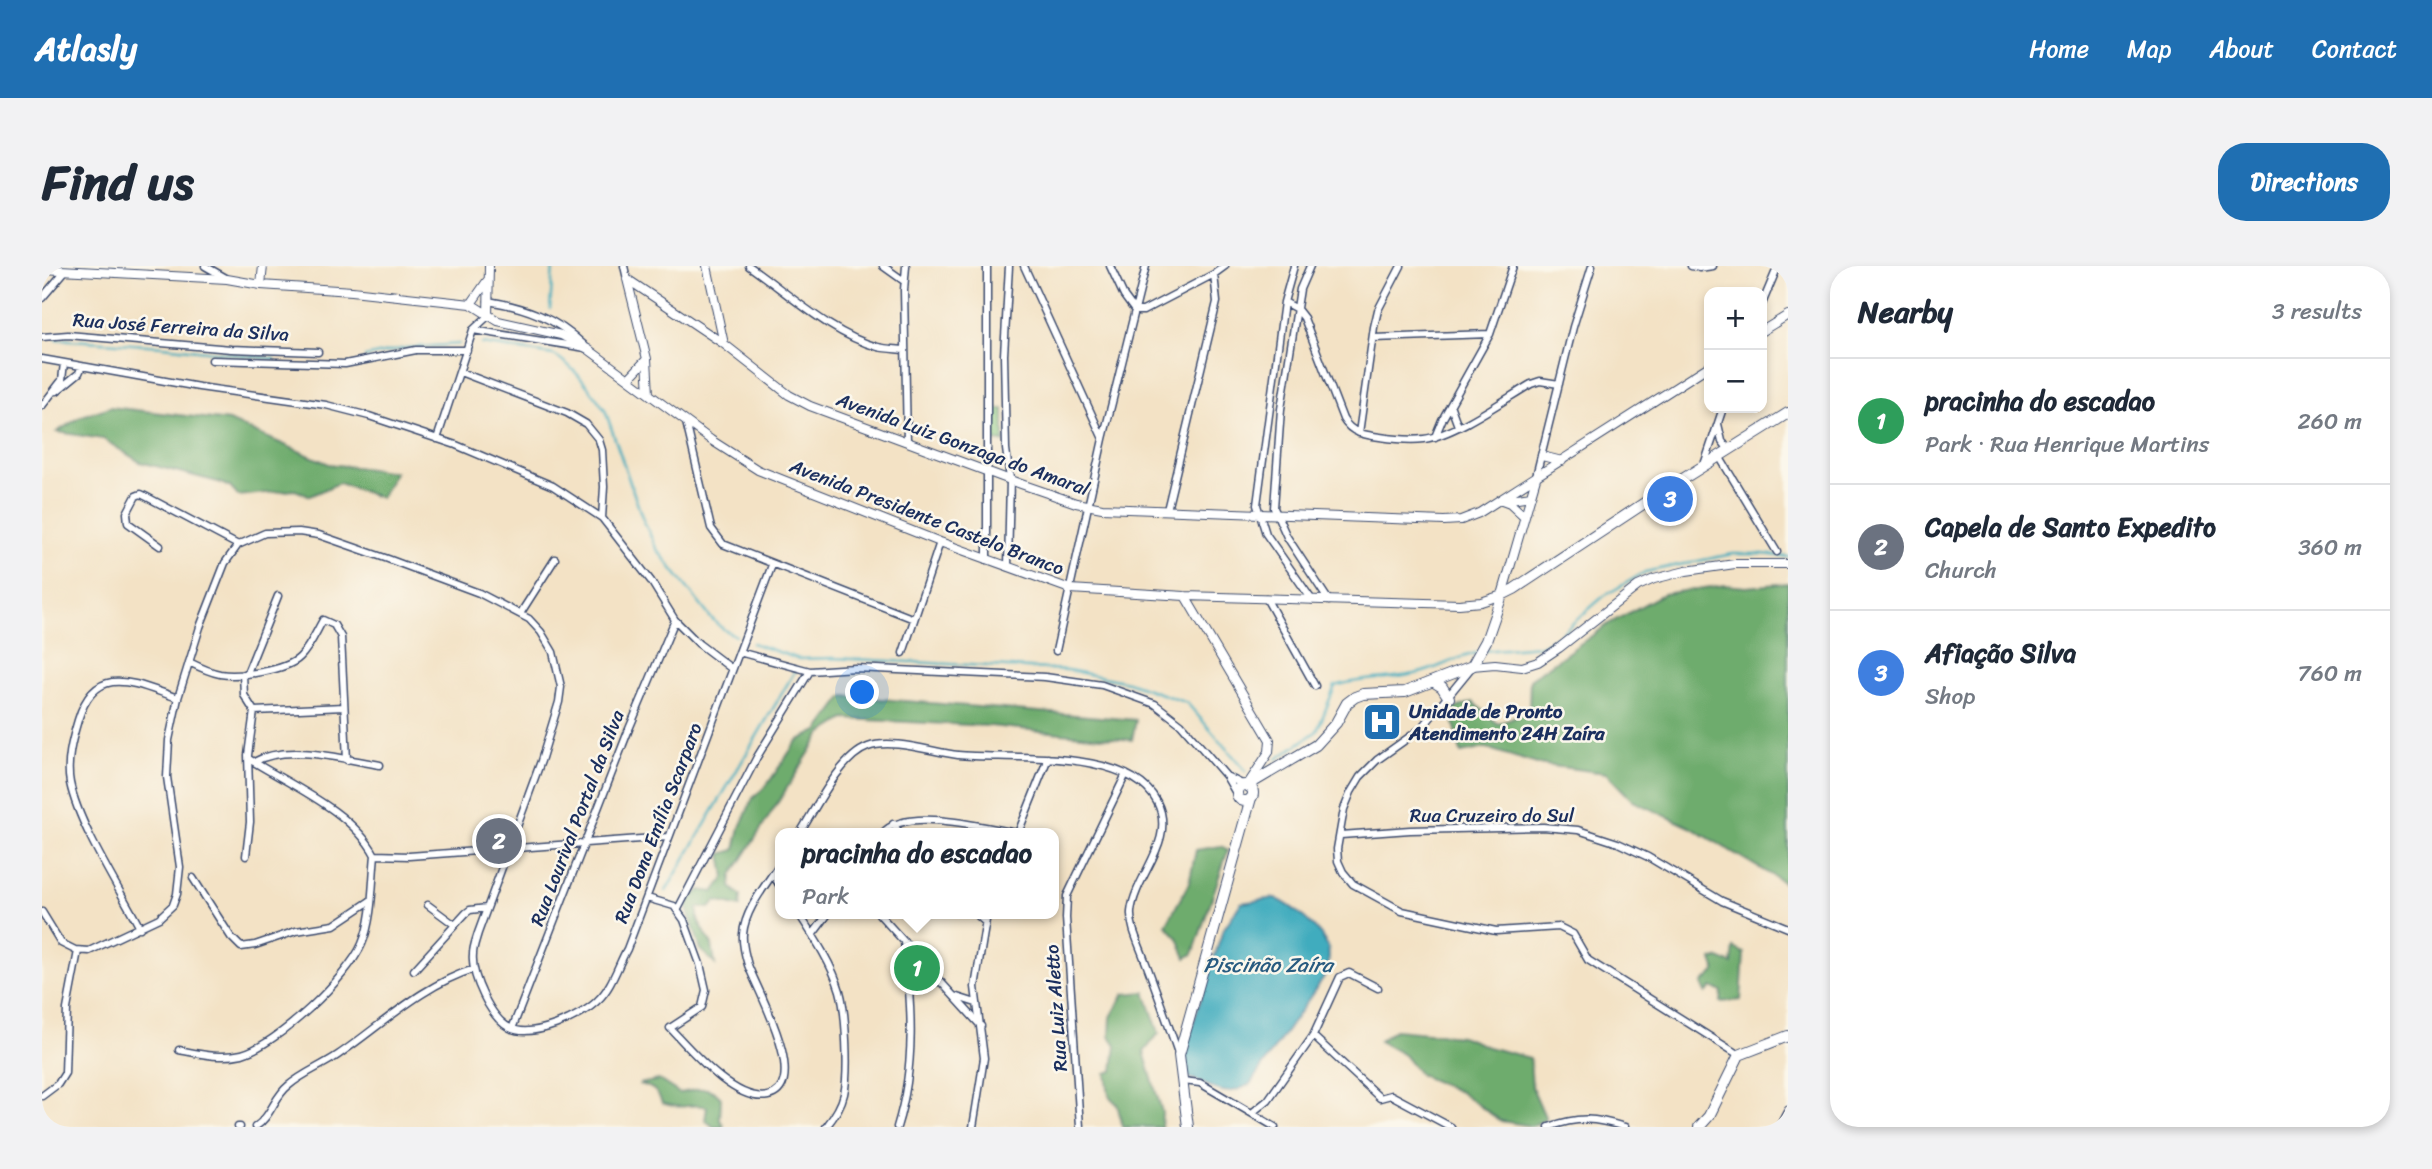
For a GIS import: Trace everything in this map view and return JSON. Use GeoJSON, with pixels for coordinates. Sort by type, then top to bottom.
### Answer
{"type":"FeatureCollection","features":[{"type":"Feature","properties":{"kind":"main road","name":"Avenida Presidente Castelo Branco"},"geometry":{"type":"LineString","coordinates":[[1502,595],[1704,464],[1786,418]]}},
{"type":"Feature","properties":{"kind":"main road"},"geometry":{"type":"LineString","coordinates":[[1188,1127],[1179,1055],[1243,832],[1246,792],[1261,778],[1316,745],[1336,723],[1347,703],[1355,697],[1363,694],[1405,692],[1472,666],[1486,641],[1502,595]]}},
{"type":"Feature","properties":{"kind":"main road"},"geometry":{"type":"LineString","coordinates":[[1434,682],[1448,698]]}},
{"type":"Feature","properties":{"kind":"main road"},"geometry":{"type":"LineString","coordinates":[[1699,1127],[1709,1116],[1740,1055],[1788,1037]]}},
{"type":"Feature","properties":{"kind":"street"},"geometry":{"type":"LineString","coordinates":[[173,277],[176,266]]}},
{"type":"Feature","properties":{"kind":"street"},"geometry":{"type":"LineString","coordinates":[[205,266],[227,279]]}},
{"type":"Feature","properties":{"kind":"street"},"geometry":{"type":"LineString","coordinates":[[261,285],[262,266]]}},
{"type":"Feature","properties":{"kind":"street"},"geometry":{"type":"LineString","coordinates":[[437,439],[473,330],[488,316],[489,266]]}},
{"type":"Feature","properties":{"kind":"street"},"geometry":{"type":"LineString","coordinates":[[624,266],[646,359],[649,394]]}},
{"type":"Feature","properties":{"kind":"street"},"geometry":{"type":"LineString","coordinates":[[707,266],[724,344]]}},
{"type":"Feature","properties":{"kind":"street"},"geometry":{"type":"LineString","coordinates":[[750,266],[832,326],[880,348],[905,350]]}},
{"type":"Feature","properties":{"kind":"street"},"geometry":{"type":"LineString","coordinates":[[883,266],[904,281]]}},
{"type":"Feature","properties":{"kind":"street"},"geometry":{"type":"LineString","coordinates":[[906,266],[907,442]]}},
{"type":"Feature","properties":{"kind":"street"},"geometry":{"type":"LineString","coordinates":[[987,266],[985,313],[988,560]]}},
{"type":"Feature","properties":{"kind":"street"},"geometry":{"type":"LineString","coordinates":[[1008,568],[1010,480],[1006,449],[1004,355],[1009,266]]}},
{"type":"Feature","properties":{"kind":"street"},"geometry":{"type":"LineString","coordinates":[[1024,266],[1103,439]]}},
{"type":"Feature","properties":{"kind":"street"},"geometry":{"type":"LineString","coordinates":[[1110,266],[1124,296],[1135,311]]}},
{"type":"Feature","properties":{"kind":"street"},"geometry":{"type":"LineString","coordinates":[[1056,651],[1103,439],[1146,266]]}},
{"type":"Feature","properties":{"kind":"street"},"geometry":{"type":"LineString","coordinates":[[1135,311],[1150,309],[1214,275],[1225,266]]}},
{"type":"Feature","properties":{"kind":"street"},"geometry":{"type":"LineString","coordinates":[[1294,266],[1284,302],[1257,494],[1258,515],[1266,534],[1312,600]]}},
{"type":"Feature","properties":{"kind":"street"},"geometry":{"type":"LineString","coordinates":[[1310,266],[1300,289],[1281,409],[1273,496],[1275,516],[1329,601]]}},
{"type":"Feature","properties":{"kind":"street"},"geometry":{"type":"LineString","coordinates":[[1360,433],[1378,310],[1401,266]]}},
{"type":"Feature","properties":{"kind":"street"},"geometry":{"type":"LineString","coordinates":[[1435,437],[1441,420],[1451,407],[1490,334],[1513,266]]}},
{"type":"Feature","properties":{"kind":"street"},"geometry":{"type":"LineString","coordinates":[[1502,595],[1592,266]]}},
{"type":"Feature","properties":{"kind":"street"},"geometry":{"type":"LineString","coordinates":[[1692,266],[1713,266]]}},
{"type":"Feature","properties":{"kind":"street"},"geometry":{"type":"LineString","coordinates":[[1767,291],[1777,266]]}},
{"type":"Feature","properties":{"kind":"street","name":"Avenida Presidente Castelo Branco"},"geometry":{"type":"LineString","coordinates":[[42,269],[227,279],[261,285],[471,304],[498,321],[567,337],[588,349],[685,422],[758,470],[1008,568],[1070,589],[1185,596],[1470,604],[1502,595]]}},
{"type":"Feature","properties":{"kind":"street"},"geometry":{"type":"LineString","coordinates":[[42,298],[65,271]]}},
{"type":"Feature","properties":{"kind":"street"},"geometry":{"type":"LineString","coordinates":[[1167,510],[1217,302],[1214,275]]}},
{"type":"Feature","properties":{"kind":"street","name":"Avenida Luiz Gonzaga do Amaral"},"geometry":{"type":"LineString","coordinates":[[627,279],[724,344],[789,395],[810,406],[1090,507],[1275,516],[1461,520],[1500,501],[1704,369]]}},
{"type":"Feature","properties":{"kind":"street"},"geometry":{"type":"LineString","coordinates":[[471,304],[488,280]]}},
{"type":"Feature","properties":{"kind":"street"},"geometry":{"type":"LineString","coordinates":[[632,298],[658,299]]}},
{"type":"Feature","properties":{"kind":"street","name":"Avenida Presidente Castelo Branco"},"geometry":{"type":"LineString","coordinates":[[488,301],[540,314],[572,333],[588,349]]}},
{"type":"Feature","properties":{"kind":"street"},"geometry":{"type":"LineString","coordinates":[[1284,302],[1297,309],[1309,327],[1343,419],[1347,426],[1360,433],[1413,440],[1435,437],[1531,384],[1540,381],[1559,384]]}},
{"type":"Feature","properties":{"kind":"street"},"geometry":{"type":"LineString","coordinates":[[1767,328],[1788,315]]}},
{"type":"Feature","properties":{"kind":"street","name":"Avenida Presidente Castelo Branco"},"geometry":{"type":"LineString","coordinates":[[473,330],[588,349]]}},
{"type":"Feature","properties":{"kind":"street"},"geometry":{"type":"LineString","coordinates":[[1373,338],[1490,334]]}},
{"type":"Feature","properties":{"kind":"street","name":"Rua José Ferreira da Silva"},"geometry":{"type":"LineString","coordinates":[[42,337],[68,335],[231,349],[318,352]]}},
{"type":"Feature","properties":{"kind":"street","name":"Rua José Ferreira da Silva"},"geometry":{"type":"LineString","coordinates":[[212,360],[345,364],[416,350],[467,350]]}},
{"type":"Feature","properties":{"kind":"street"},"geometry":{"type":"LineString","coordinates":[[42,359],[199,387],[326,405],[369,415],[484,456],[553,486],[603,518],[657,590],[675,620],[699,644],[732,669]]}},
{"type":"Feature","properties":{"kind":"street"},"geometry":{"type":"LineString","coordinates":[[629,379],[646,359]]}},
{"type":"Feature","properties":{"kind":"street"},"geometry":{"type":"LineString","coordinates":[[42,406],[62,380],[64,363]]}},
{"type":"Feature","properties":{"kind":"street"},"geometry":{"type":"LineString","coordinates":[[55,391],[79,373],[82,366]]}},
{"type":"Feature","properties":{"kind":"street"},"geometry":{"type":"LineString","coordinates":[[460,372],[567,413],[586,424],[599,440],[602,450],[603,518]]}},
{"type":"Feature","properties":{"kind":"street"},"geometry":{"type":"LineString","coordinates":[[1451,407],[1458,426]]}},
{"type":"Feature","properties":{"kind":"street"},"geometry":{"type":"LineString","coordinates":[[1704,464],[1721,413]]}},
{"type":"Feature","properties":{"kind":"street"},"geometry":{"type":"LineString","coordinates":[[685,422],[698,480],[716,537],[732,549],[914,619]]}},
{"type":"Feature","properties":{"kind":"street"},"geometry":{"type":"LineString","coordinates":[[1718,422],[1722,441],[1729,450]]}},
{"type":"Feature","properties":{"kind":"street"},"geometry":{"type":"LineString","coordinates":[[1542,456],[1562,461]]}},
{"type":"Feature","properties":{"kind":"street"},"geometry":{"type":"LineString","coordinates":[[1719,456],[1777,552]]}},
{"type":"Feature","properties":{"kind":"street"},"geometry":{"type":"LineString","coordinates":[[160,546],[128,523],[127,513],[136,496],[141,494],[238,545]]}},
{"type":"Feature","properties":{"kind":"street","name":"Avenida Luiz Gonzaga do Amaral"},"geometry":{"type":"LineString","coordinates":[[1500,501],[1531,496]]}},
{"type":"Feature","properties":{"kind":"street"},"geometry":{"type":"LineString","coordinates":[[1500,501],[1515,507],[1524,516]]}},
{"type":"Feature","properties":{"kind":"street"},"geometry":{"type":"LineString","coordinates":[[42,912],[58,940],[78,951],[96,949],[167,912],[177,894],[180,867],[167,777],[167,757],[178,698],[225,563],[238,545],[257,535],[299,532],[319,536],[443,578],[520,614],[529,619],[548,642],[557,663],[561,687],[559,702],[474,947],[474,969],[487,1001],[497,1017],[512,1029]]}},
{"type":"Feature","properties":{"kind":"street"},"geometry":{"type":"LineString","coordinates":[[903,653],[940,542]]}},
{"type":"Feature","properties":{"kind":"street"},"geometry":{"type":"LineString","coordinates":[[520,614],[555,559]]}},
{"type":"Feature","properties":{"kind":"street"},"geometry":{"type":"LineString","coordinates":[[1740,1055],[1588,960],[1578,941],[1567,929],[1559,927],[1496,931],[1402,911],[1353,884],[1343,872],[1337,849],[1344,808],[1360,777],[1377,760],[1422,728],[1472,666],[1495,664],[1522,667],[1538,662],[1638,586],[1654,579],[1735,564],[1788,564]]}},
{"type":"Feature","properties":{"kind":"street","name":"Rua Dona Emília Scarparo"},"geometry":{"type":"LineString","coordinates":[[512,1029],[528,1031],[545,1028],[592,1006],[606,992],[648,898],[668,837],[772,565]]}},
{"type":"Feature","properties":{"kind":"street"},"geometry":{"type":"LineString","coordinates":[[246,856],[250,822],[254,710],[244,695],[245,674],[278,596]]}},
{"type":"Feature","properties":{"kind":"street"},"geometry":{"type":"LineString","coordinates":[[1185,596],[1270,740],[1269,751],[1246,792]]}},
{"type":"Feature","properties":{"kind":"street"},"geometry":{"type":"LineString","coordinates":[[1266,598],[1315,686]]}},
{"type":"Feature","properties":{"kind":"street"},"geometry":{"type":"LineString","coordinates":[[189,662],[219,674],[273,670],[294,662],[307,649],[323,620],[334,625],[341,637],[347,760]]}},
{"type":"Feature","properties":{"kind":"street","name":"Rua Lourival Portal da Silva"},"geometry":{"type":"LineString","coordinates":[[512,1029],[657,659],[675,620]]}},
{"type":"Feature","properties":{"kind":"street"},"geometry":{"type":"LineString","coordinates":[[738,652],[810,671],[855,668],[1045,677],[1102,685],[1155,704],[1181,724],[1226,776],[1246,792]]}},
{"type":"Feature","properties":{"kind":"street"},"geometry":{"type":"LineString","coordinates":[[678,909],[757,757],[810,671]]}},
{"type":"Feature","properties":{"kind":"street"},"geometry":{"type":"LineString","coordinates":[[140,928],[86,827],[70,782],[71,747],[85,700],[102,684],[121,681],[178,698]]}},
{"type":"Feature","properties":{"kind":"street"},"geometry":{"type":"LineString","coordinates":[[254,710],[344,707]]}},
{"type":"Feature","properties":{"kind":"street"},"geometry":{"type":"LineString","coordinates":[[803,828],[839,772],[855,755],[870,746],[895,745],[968,756],[1048,758],[1088,763],[1126,774],[1146,788],[1160,808],[1162,831],[1159,844],[1135,898],[1131,921],[1179,1055]]}},
{"type":"Feature","properties":{"kind":"street"},"geometry":{"type":"LineString","coordinates":[[251,760],[264,756],[305,753],[380,765]]}},
{"type":"Feature","properties":{"kind":"street"},"geometry":{"type":"LineString","coordinates":[[1020,828],[1048,758]]}},
{"type":"Feature","properties":{"kind":"street"},"geometry":{"type":"LineString","coordinates":[[179,1050],[229,1056],[255,1049],[275,1038],[296,1021],[356,957],[367,932],[375,855],[367,839],[349,821],[251,760]]}},
{"type":"Feature","properties":{"kind":"street","name":"Rua Luiz Aletto"},"geometry":{"type":"LineString","coordinates":[[1080,1127],[1066,918],[1067,896],[1126,774]]}},
{"type":"Feature","properties":{"kind":"street"},"geometry":{"type":"LineString","coordinates":[[1226,776],[1246,792]]}},
{"type":"Feature","properties":{"kind":"street"},"geometry":{"type":"LineString","coordinates":[[889,828],[893,824],[927,820],[983,828]]}},
{"type":"Feature","properties":{"kind":"street"},"geometry":{"type":"LineString","coordinates":[[893,824],[897,828]]}},
{"type":"Feature","properties":{"kind":"street","name":"Rua Cruzeiro do Sul"},"geometry":{"type":"LineString","coordinates":[[1341,835],[1367,831],[1543,827],[1578,830],[1618,843],[1648,857],[1722,901],[1788,928]]}},
{"type":"Feature","properties":{"kind":"street"},"geometry":{"type":"LineString","coordinates":[[375,855],[409,856],[668,837]]}},
{"type":"Feature","properties":{"kind":"street"},"geometry":{"type":"LineString","coordinates":[[648,898],[678,909],[690,932],[706,997],[702,1007],[670,1028],[703,1061],[738,1090],[750,1095],[767,1096],[778,1091],[783,1083],[783,1058],[770,1011],[749,967],[743,934],[748,916],[775,872]]}},
{"type":"Feature","properties":{"kind":"street"},"geometry":{"type":"LineString","coordinates":[[193,878],[231,937],[241,947],[296,931],[334,926],[370,901]]}},
{"type":"Feature","properties":{"kind":"street"},"geometry":{"type":"LineString","coordinates":[[428,905],[455,925]]}},
{"type":"Feature","properties":{"kind":"street"},"geometry":{"type":"LineString","coordinates":[[414,970],[470,910],[487,908]]}},
{"type":"Feature","properties":{"kind":"street"},"geometry":{"type":"LineString","coordinates":[[802,919],[813,934],[840,991],[844,1023],[845,1092],[841,1105],[826,1127]]}},
{"type":"Feature","properties":{"kind":"street"},"geometry":{"type":"LineString","coordinates":[[813,934],[824,919]]}},
{"type":"Feature","properties":{"kind":"street"},"geometry":{"type":"LineString","coordinates":[[883,919],[981,1026]]}},
{"type":"Feature","properties":{"kind":"street"},"geometry":{"type":"LineString","coordinates":[[982,919],[985,922]]}},
{"type":"Feature","properties":{"kind":"street"},"geometry":{"type":"LineString","coordinates":[[973,1127],[984,1068],[975,987],[986,919]]}},
{"type":"Feature","properties":{"kind":"street"},"geometry":{"type":"LineString","coordinates":[[897,1127],[911,1066],[909,986],[904,942]]}},
{"type":"Feature","properties":{"kind":"street"},"geometry":{"type":"LineString","coordinates":[[42,1096],[58,1084],[65,1073],[67,1009],[78,951]]}},
{"type":"Feature","properties":{"kind":"street"},"geometry":{"type":"LineString","coordinates":[[255,1127],[269,1113],[280,1093],[299,1077],[336,1056],[441,982],[474,969]]}},
{"type":"Feature","properties":{"kind":"street"},"geometry":{"type":"LineString","coordinates":[[1253,1112],[1268,1100],[1313,1036],[1335,986],[1343,975],[1355,975],[1378,988]]}},
{"type":"Feature","properties":{"kind":"street"},"geometry":{"type":"LineString","coordinates":[[909,986],[922,981],[939,983]]}},
{"type":"Feature","properties":{"kind":"street"},"geometry":{"type":"LineString","coordinates":[[952,995],[976,1003]]}},
{"type":"Feature","properties":{"kind":"street"},"geometry":{"type":"LineString","coordinates":[[1313,1036],[1380,1098],[1391,1095],[1451,1127]]}},
{"type":"Feature","properties":{"kind":"street"},"geometry":{"type":"LineString","coordinates":[[1183,1081],[1200,1083],[1275,1127]]}},
{"type":"Feature","properties":{"kind":"street"},"geometry":{"type":"LineString","coordinates":[[1779,1127],[1788,1110]]}},
{"type":"Feature","properties":{"kind":"street"},"geometry":{"type":"LineString","coordinates":[[1549,1127],[1570,1120],[1591,1118],[1625,1127]]}},
{"type":"Feature","properties":{"kind":"green space"},"geometry":{"type":"Polygon","coordinates":[[[110,407],[229,421],[329,464],[395,472],[381,498],[339,483],[310,496],[295,490],[238,496],[230,487],[218,482],[140,462],[103,439],[57,432],[82,416],[110,407]]]}},
{"type":"Feature","properties":{"kind":"green space"},"geometry":{"type":"Polygon","coordinates":[[[992,409],[1004,409],[1004,442],[993,441],[992,409]]]}},
{"type":"Feature","properties":{"kind":"green space"},"geometry":{"type":"Polygon","coordinates":[[[1788,583],[1788,885],[1690,827],[1633,801],[1606,773],[1537,764],[1486,748],[1461,753],[1451,710],[1473,702],[1498,724],[1529,712],[1530,679],[1610,623],[1663,594],[1725,585],[1746,587],[1788,583]]]}},
{"type":"Feature","properties":{"kind":"green space"},"geometry":{"type":"Polygon","coordinates":[[[844,696],[1136,720],[1132,740],[990,726],[845,719],[821,734],[732,875],[731,887],[741,896],[740,907],[716,901],[710,908],[698,907],[698,920],[712,945],[715,964],[701,950],[687,908],[689,901],[700,890],[714,892],[725,877],[721,854],[735,850],[740,827],[753,798],[767,785],[797,741],[818,731],[844,696]]]}},
{"type":"Feature","properties":{"kind":"green space"},"geometry":{"type":"Polygon","coordinates":[[[1221,846],[1228,850],[1193,954],[1186,958],[1178,938],[1166,925],[1189,883],[1196,850],[1221,846]]]}},
{"type":"Feature","properties":{"kind":"green space"},"geometry":{"type":"Polygon","coordinates":[[[1734,948],[1744,953],[1741,1000],[1721,1002],[1722,992],[1712,987],[1706,993],[1702,984],[1716,971],[1712,960],[1719,958],[1732,964],[1734,948]]]}},
{"type":"Feature","properties":{"kind":"green space"},"geometry":{"type":"Polygon","coordinates":[[[908,950],[926,975],[914,981],[908,950]]]}},
{"type":"Feature","properties":{"kind":"green space"},"geometry":{"type":"Polygon","coordinates":[[[1145,992],[1159,1033],[1144,1052],[1162,1112],[1161,1127],[1123,1127],[1117,1104],[1109,1096],[1106,1073],[1113,1071],[1116,1045],[1110,1036],[1111,1017],[1124,994],[1145,992]]]}},
{"type":"Feature","properties":{"kind":"green space"},"geometry":{"type":"Polygon","coordinates":[[[1395,1030],[1461,1036],[1488,1047],[1530,1058],[1532,1087],[1546,1119],[1532,1126],[1501,1121],[1460,1092],[1420,1075],[1404,1055],[1379,1041],[1395,1030]]]}},
{"type":"Feature","properties":{"kind":"green space"},"geometry":{"type":"Polygon","coordinates":[[[659,1080],[679,1093],[706,1089],[716,1093],[721,1098],[720,1120],[723,1127],[714,1127],[705,1120],[707,1107],[662,1103],[654,1090],[639,1084],[659,1080]]]}},
{"type":"Feature","properties":{"kind":"water","name":"Piscinão Zaíra"},"geometry":{"type":"Polygon","coordinates":[[[1275,898],[1298,912],[1319,933],[1328,948],[1328,971],[1250,1084],[1232,1091],[1217,1090],[1185,1076],[1183,1055],[1223,930],[1241,903],[1275,898]]]}},
{"type":"Feature","properties":{"kind":"waterway"},"geometry":{"type":"LineString","coordinates":[[550,309],[553,266]]}},
{"type":"Feature","properties":{"kind":"waterway"},"geometry":{"type":"LineString","coordinates":[[56,339],[163,346],[275,359]]}},
{"type":"Feature","properties":{"kind":"waterway"},"geometry":{"type":"LineString","coordinates":[[365,357],[405,348],[459,344]]}},
{"type":"Feature","properties":{"kind":"waterway"},"geometry":{"type":"LineString","coordinates":[[482,344],[554,355],[582,380],[605,410],[642,517],[656,548],[710,617],[736,636]]}},
{"type":"Feature","properties":{"kind":"waterway"},"geometry":{"type":"LineString","coordinates":[[1483,651],[1539,646],[1558,636],[1604,596],[1645,572],[1732,554],[1788,557]]}},
{"type":"Feature","properties":{"kind":"waterway"},"geometry":{"type":"LineString","coordinates":[[752,643],[799,659],[833,658],[1068,670],[1128,682],[1187,703],[1246,771]]}},
{"type":"Feature","properties":{"kind":"waterway"},"geometry":{"type":"LineString","coordinates":[[1277,759],[1317,731],[1335,686],[1415,674],[1477,653]]}},
{"type":"Feature","properties":{"kind":"waterway"},"geometry":{"type":"LineString","coordinates":[[666,891],[795,671]]}},
{"type":"Feature","properties":{"kind":"place","name":"Afiação Silva"},"geometry":{"type":"Point","coordinates":[1670,499]}},
{"type":"Feature","properties":{"kind":"place","name":"Unidade de Pronto Atendimento 24H Zaíra"},"geometry":{"type":"Point","coordinates":[1382,722]}},
{"type":"Feature","properties":{"kind":"place","name":"Capela de Santo Expedito"},"geometry":{"type":"Point","coordinates":[499,841]}},
{"type":"Feature","properties":{"kind":"place","name":"pracinha do escadao"},"geometry":{"type":"Point","coordinates":[917,968]}}]}
